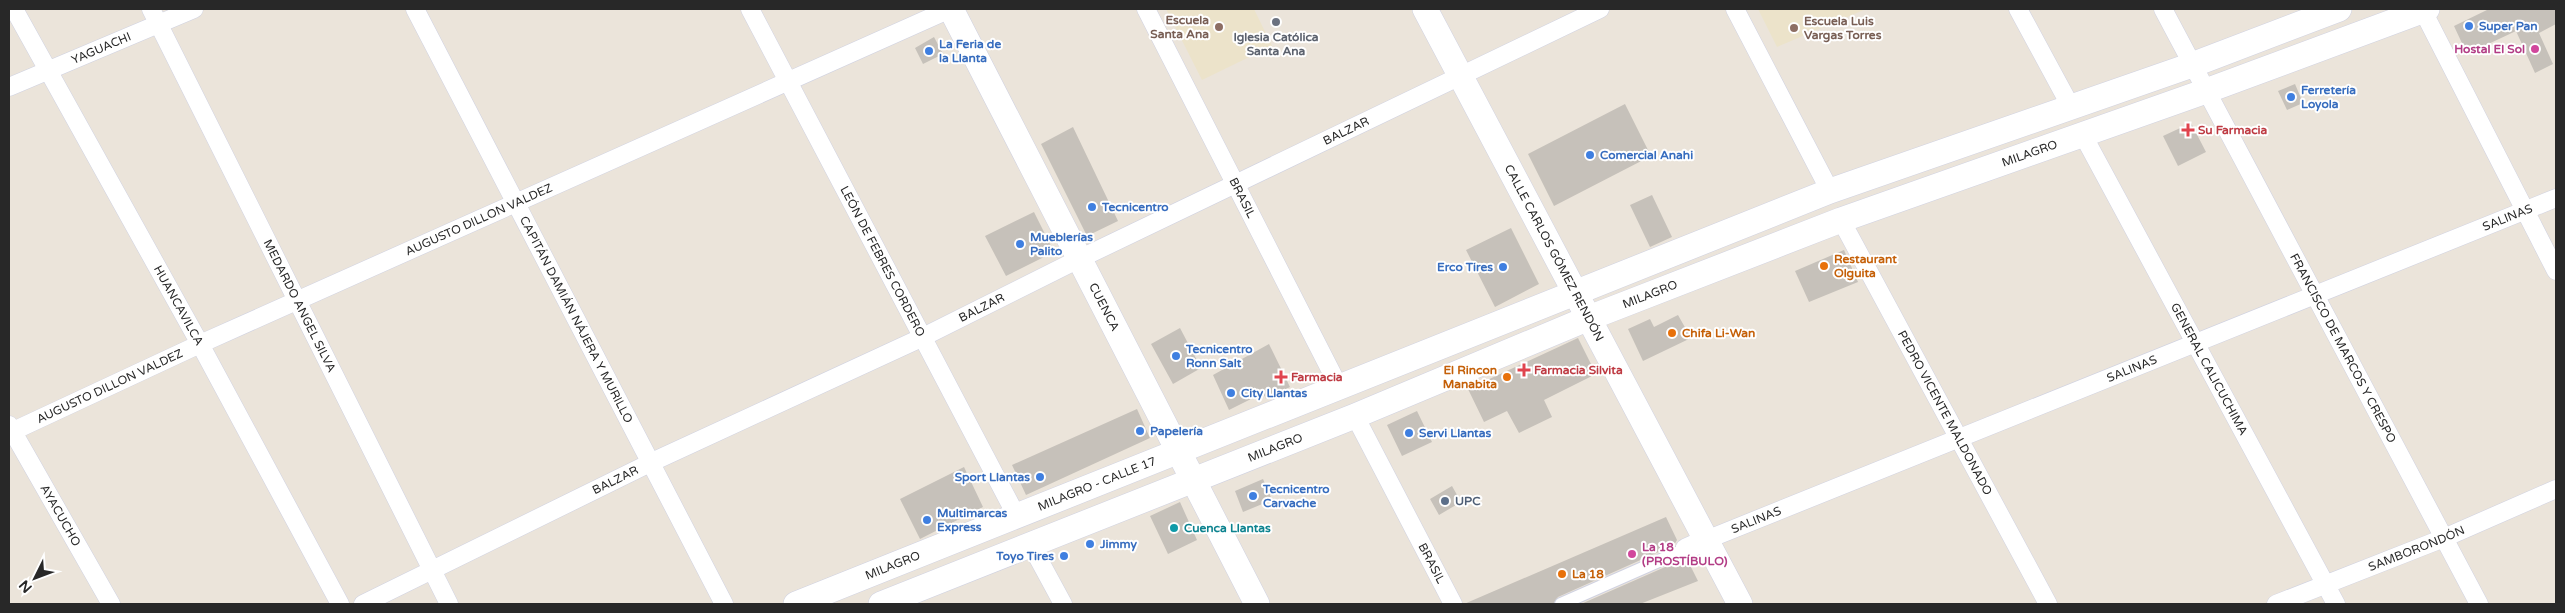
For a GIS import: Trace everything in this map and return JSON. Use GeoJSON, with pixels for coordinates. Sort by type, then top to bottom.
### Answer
{"type":"FeatureCollection","features":[{"type":"Feature","properties":{"kind":"main road","name":"CUENCA"},"geometry":{"type":"LineString","coordinates":[[950,9],[1176,451],[1257,604]]}},
{"type":"Feature","properties":{"kind":"main road","name":"CALLE CARLOS GÓMEZ RENDÓN"},"geometry":{"type":"LineString","coordinates":[[1426,9],[1589,318],[1696,544],[1740,604]]}},
{"type":"Feature","properties":{"kind":"main road"},"geometry":{"type":"LineString","coordinates":[[1176,451],[1830,191],[2192,65],[2339,9]]}},
{"type":"Feature","properties":{"kind":"main road","name":"MILAGRO"},"geometry":{"type":"LineString","coordinates":[[881,604],[1354,416],[1589,318],[1841,220],[2206,91],[2424,9]]}},
{"type":"Feature","properties":{"kind":"main road","name":"MILAGRO - CALLE 17"},"geometry":{"type":"LineString","coordinates":[[1016,515],[1176,451]]}},
{"type":"Feature","properties":{"kind":"main road","name":"MILAGRO"},"geometry":{"type":"LineString","coordinates":[[796,604],[1016,515]]}},
{"type":"Feature","properties":{"kind":"street","name":"HUANCAVILCA"},"geometry":{"type":"LineString","coordinates":[[14,9],[200,344],[340,604]]}},
{"type":"Feature","properties":{"kind":"street","name":"YAGUACHI"},"geometry":{"type":"LineString","coordinates":[[9,87],[48,72],[154,16],[194,9]]}},
{"type":"Feature","properties":{"kind":"street","name":"CAPITÁN DAMIÁN NÁJERA Y MURILLO"},"geometry":{"type":"LineString","coordinates":[[416,9],[518,202],[724,604]]}},
{"type":"Feature","properties":{"kind":"street","name":"LEÓN DE FEBRES CORDERO"},"geometry":{"type":"LineString","coordinates":[[750,9],[921,338],[1016,515]]}},
{"type":"Feature","properties":{"kind":"street","name":"AUGUSTO DILLON VALDEZ"},"geometry":{"type":"LineString","coordinates":[[10,430],[950,9]]}},
{"type":"Feature","properties":{"kind":"street","name":"BRASIL"},"geometry":{"type":"LineString","coordinates":[[1146,9],[1339,387]]}},
{"type":"Feature","properties":{"kind":"street","name":"BALZAR"},"geometry":{"type":"LineString","coordinates":[[363,604],[652,462],[921,338],[1235,184],[1600,9]]}},
{"type":"Feature","properties":{"kind":"street"},"geometry":{"type":"LineString","coordinates":[[1735,9],[1830,191]]}},
{"type":"Feature","properties":{"kind":"street"},"geometry":{"type":"LineString","coordinates":[[2018,9],[2071,107]]}},
{"type":"Feature","properties":{"kind":"street"},"geometry":{"type":"LineString","coordinates":[[2163,9],[2192,65]]}},
{"type":"Feature","properties":{"kind":"street"},"geometry":{"type":"LineString","coordinates":[[2424,9],[2556,271]]}},
{"type":"Feature","properties":{"kind":"street","name":"MEDARDO ANGEL SILVA"},"geometry":{"type":"LineString","coordinates":[[154,16],[449,604]]}},
{"type":"Feature","properties":{"kind":"street","name":"FRANCISCO DE MARCOS Y CRESPO"},"geometry":{"type":"LineString","coordinates":[[2192,65],[2479,604]]}},
{"type":"Feature","properties":{"kind":"street","name":"GENERAL CALICUCHIMA"},"geometry":{"type":"LineString","coordinates":[[2083,134],[2336,604]]}},
{"type":"Feature","properties":{"kind":"street","name":"SALINAS"},"geometry":{"type":"LineString","coordinates":[[1560,604],[1696,544],[2556,198]]}},
{"type":"Feature","properties":{"kind":"street","name":"PEDRO VICENTE MALDONADO"},"geometry":{"type":"LineString","coordinates":[[1841,220],[2048,604]]}},
{"type":"Feature","properties":{"kind":"street","name":"BRASIL"},"geometry":{"type":"LineString","coordinates":[[1354,416],[1454,604]]}},
{"type":"Feature","properties":{"kind":"street","name":"AYACUCHO"},"geometry":{"type":"LineString","coordinates":[[10,430],[112,604]]}},
{"type":"Feature","properties":{"kind":"street","name":"SAMBORONDÓN"},"geometry":{"type":"LineString","coordinates":[[2276,604],[2444,538],[2556,489]]}},
{"type":"Feature","properties":{"kind":"street"},"geometry":{"type":"LineString","coordinates":[[1031,545],[1063,604]]}},
{"type":"Feature","properties":{"kind":"shaded area","name":"Escuela Santa Ana"},"geometry":{"type":"Polygon","coordinates":[[[1166,9],[1254,9],[1272,46],[1202,80],[1166,9]]]}},
{"type":"Feature","properties":{"kind":"shaded area","name":"Escuela Luis Vargas Torres"},"geometry":{"type":"Polygon","coordinates":[[[1758,9],[1866,9],[1777,47],[1758,9]]]}},
{"type":"Feature","properties":{"kind":"building"},"geometry":{"type":"Polygon","coordinates":[[[2489,9],[2556,9],[2556,24],[2539,33],[2553,64],[2535,73],[2516,31],[2467,54],[2454,26],[2489,9]]]}},
{"type":"Feature","properties":{"kind":"building","name":"La Feria de la Llanta"},"geometry":{"type":"Polygon","coordinates":[[[934,37],[943,54],[923,64],[915,48],[934,37]]]}},
{"type":"Feature","properties":{"kind":"building","name":"Ferretería Loyola"},"geometry":{"type":"Polygon","coordinates":[[[2295,84],[2303,103],[2287,110],[2278,91],[2295,84]]]}},
{"type":"Feature","properties":{"kind":"building","name":"Comercial Anahi"},"geometry":{"type":"Polygon","coordinates":[[[1625,104],[1651,156],[1554,206],[1528,154],[1625,104]]]}},
{"type":"Feature","properties":{"kind":"building"},"geometry":{"type":"Polygon","coordinates":[[[2191,123],[2206,152],[2178,166],[2163,136],[2191,123]]]}},
{"type":"Feature","properties":{"kind":"building"},"geometry":{"type":"Polygon","coordinates":[[[1073,127],[1118,221],[1087,236],[1041,144],[1073,127]]]}},
{"type":"Feature","properties":{"kind":"building"},"geometry":{"type":"Polygon","coordinates":[[[1652,195],[1672,237],[1650,247],[1630,205],[1652,195]]]}},
{"type":"Feature","properties":{"kind":"building","name":"Mueblerías Palito"},"geometry":{"type":"Polygon","coordinates":[[[1034,212],[1054,252],[1006,276],[985,236],[1034,212]]]}},
{"type":"Feature","properties":{"kind":"building","name":"Erco Tires"},"geometry":{"type":"Polygon","coordinates":[[[1511,228],[1539,284],[1495,307],[1466,250],[1511,228]]]}},
{"type":"Feature","properties":{"kind":"building"},"geometry":{"type":"Polygon","coordinates":[[[1844,250],[1858,282],[1809,302],[1795,271],[1844,250]]]}},
{"type":"Feature","properties":{"kind":"building"},"geometry":{"type":"Polygon","coordinates":[[[1678,315],[1691,338],[1643,361],[1628,329],[1650,319],[1654,327],[1678,315]]]}},
{"type":"Feature","properties":{"kind":"building","name":"Tecnicentro Ronn Salt"},"geometry":{"type":"Polygon","coordinates":[[[1180,328],[1201,368],[1173,384],[1151,344],[1180,328]]]}},
{"type":"Feature","properties":{"kind":"building"},"geometry":{"type":"Polygon","coordinates":[[[1578,338],[1596,374],[1544,400],[1552,417],[1519,433],[1507,411],[1484,422],[1468,389],[1578,338]]]}},
{"type":"Feature","properties":{"kind":"building"},"geometry":{"type":"Polygon","coordinates":[[[1269,344],[1290,387],[1266,399],[1263,393],[1229,410],[1213,375],[1269,344]]]}},
{"type":"Feature","properties":{"kind":"building"},"geometry":{"type":"Polygon","coordinates":[[[1137,409],[1150,438],[1026,495],[1012,465],[1137,409]]]}},
{"type":"Feature","properties":{"kind":"building","name":"Servi Llantas"},"geometry":{"type":"Polygon","coordinates":[[[1417,411],[1432,442],[1402,456],[1387,425],[1417,411]]]}},
{"type":"Feature","properties":{"kind":"building"},"geometry":{"type":"Polygon","coordinates":[[[964,467],[983,507],[920,539],[900,499],[964,467]]]}},
{"type":"Feature","properties":{"kind":"building","name":"Tecnicentro Carvache"},"geometry":{"type":"Polygon","coordinates":[[[1263,479],[1272,500],[1243,512],[1235,491],[1263,479]]]}},
{"type":"Feature","properties":{"kind":"building","name":"UPC"},"geometry":{"type":"Polygon","coordinates":[[[1452,486],[1461,502],[1439,515],[1430,499],[1452,486]]]}},
{"type":"Feature","properties":{"kind":"building","name":"Cuenca Llantas"},"geometry":{"type":"Polygon","coordinates":[[[1180,502],[1197,540],[1168,554],[1150,516],[1180,502]]]}},
{"type":"Feature","properties":{"kind":"building"},"geometry":{"type":"Polygon","coordinates":[[[1666,517],[1677,540],[1674,545],[1558,597],[1553,604],[1464,604],[1666,517]]]}},
{"type":"Feature","properties":{"kind":"building"},"geometry":{"type":"Polygon","coordinates":[[[1681,560],[1688,561],[1698,581],[1640,604],[1581,604],[1681,560]]]}},
{"type":"Feature","properties":{"kind":"place","name":"Iglesia Católica Santa Ana"},"geometry":{"type":"Point","coordinates":[1276,22]}},
{"type":"Feature","properties":{"kind":"place","name":"Super Pan"},"geometry":{"type":"Point","coordinates":[2469,26]}},
{"type":"Feature","properties":{"kind":"place","name":"Escuela Santa Ana"},"geometry":{"type":"Point","coordinates":[1219,27]}},
{"type":"Feature","properties":{"kind":"place","name":"Escuela Luis Vargas Torres"},"geometry":{"type":"Point","coordinates":[1794,28]}},
{"type":"Feature","properties":{"kind":"place","name":"Hostal El Sol"},"geometry":{"type":"Point","coordinates":[2535,49]}},
{"type":"Feature","properties":{"kind":"place","name":"La Feria de la Llanta"},"geometry":{"type":"Point","coordinates":[929,51]}},
{"type":"Feature","properties":{"kind":"place","name":"Ferretería Loyola"},"geometry":{"type":"Point","coordinates":[2291,97]}},
{"type":"Feature","properties":{"kind":"place","name":"Su Farmacia"},"geometry":{"type":"Point","coordinates":[2188,130]}},
{"type":"Feature","properties":{"kind":"place","name":"Comercial Anahi"},"geometry":{"type":"Point","coordinates":[1590,155]}},
{"type":"Feature","properties":{"kind":"place","name":"Tecnicentro"},"geometry":{"type":"Point","coordinates":[1092,207]}},
{"type":"Feature","properties":{"kind":"place","name":"Mueblerías Palito"},"geometry":{"type":"Point","coordinates":[1020,244]}},
{"type":"Feature","properties":{"kind":"place","name":"Restaurant Olguita"},"geometry":{"type":"Point","coordinates":[1824,266]}},
{"type":"Feature","properties":{"kind":"place","name":"Erco Tires"},"geometry":{"type":"Point","coordinates":[1503,267]}},
{"type":"Feature","properties":{"kind":"place","name":"Chifa Li-Wan"},"geometry":{"type":"Point","coordinates":[1672,333]}},
{"type":"Feature","properties":{"kind":"place","name":"Tecnicentro Ronn Salt"},"geometry":{"type":"Point","coordinates":[1176,356]}},
{"type":"Feature","properties":{"kind":"place","name":"Farmacia Silvita"},"geometry":{"type":"Point","coordinates":[1524,370]}},
{"type":"Feature","properties":{"kind":"place","name":"Farmacia"},"geometry":{"type":"Point","coordinates":[1281,377]}},
{"type":"Feature","properties":{"kind":"place","name":"El Rincon Manabita"},"geometry":{"type":"Point","coordinates":[1507,377]}},
{"type":"Feature","properties":{"kind":"place","name":"City Llantas"},"geometry":{"type":"Point","coordinates":[1231,393]}},
{"type":"Feature","properties":{"kind":"place","name":"Papelería"},"geometry":{"type":"Point","coordinates":[1140,431]}},
{"type":"Feature","properties":{"kind":"place","name":"Servi Llantas"},"geometry":{"type":"Point","coordinates":[1409,433]}},
{"type":"Feature","properties":{"kind":"place","name":"Sport Llantas"},"geometry":{"type":"Point","coordinates":[1040,477]}},
{"type":"Feature","properties":{"kind":"place","name":"Tecnicentro Carvache"},"geometry":{"type":"Point","coordinates":[1253,496]}},
{"type":"Feature","properties":{"kind":"place","name":"UPC"},"geometry":{"type":"Point","coordinates":[1445,501]}},
{"type":"Feature","properties":{"kind":"place","name":"Multimarcas Express"},"geometry":{"type":"Point","coordinates":[927,520]}},
{"type":"Feature","properties":{"kind":"place","name":"Cuenca Llantas"},"geometry":{"type":"Point","coordinates":[1174,528]}},
{"type":"Feature","properties":{"kind":"place","name":"Jimmy"},"geometry":{"type":"Point","coordinates":[1090,544]}},
{"type":"Feature","properties":{"kind":"place","name":"La 18 (PROSTÍBULO)"},"geometry":{"type":"Point","coordinates":[1632,554]}},
{"type":"Feature","properties":{"kind":"place","name":"Toyo Tires"},"geometry":{"type":"Point","coordinates":[1064,556]}},
{"type":"Feature","properties":{"kind":"place","name":"La 18"},"geometry":{"type":"Point","coordinates":[1562,574]}}]}
